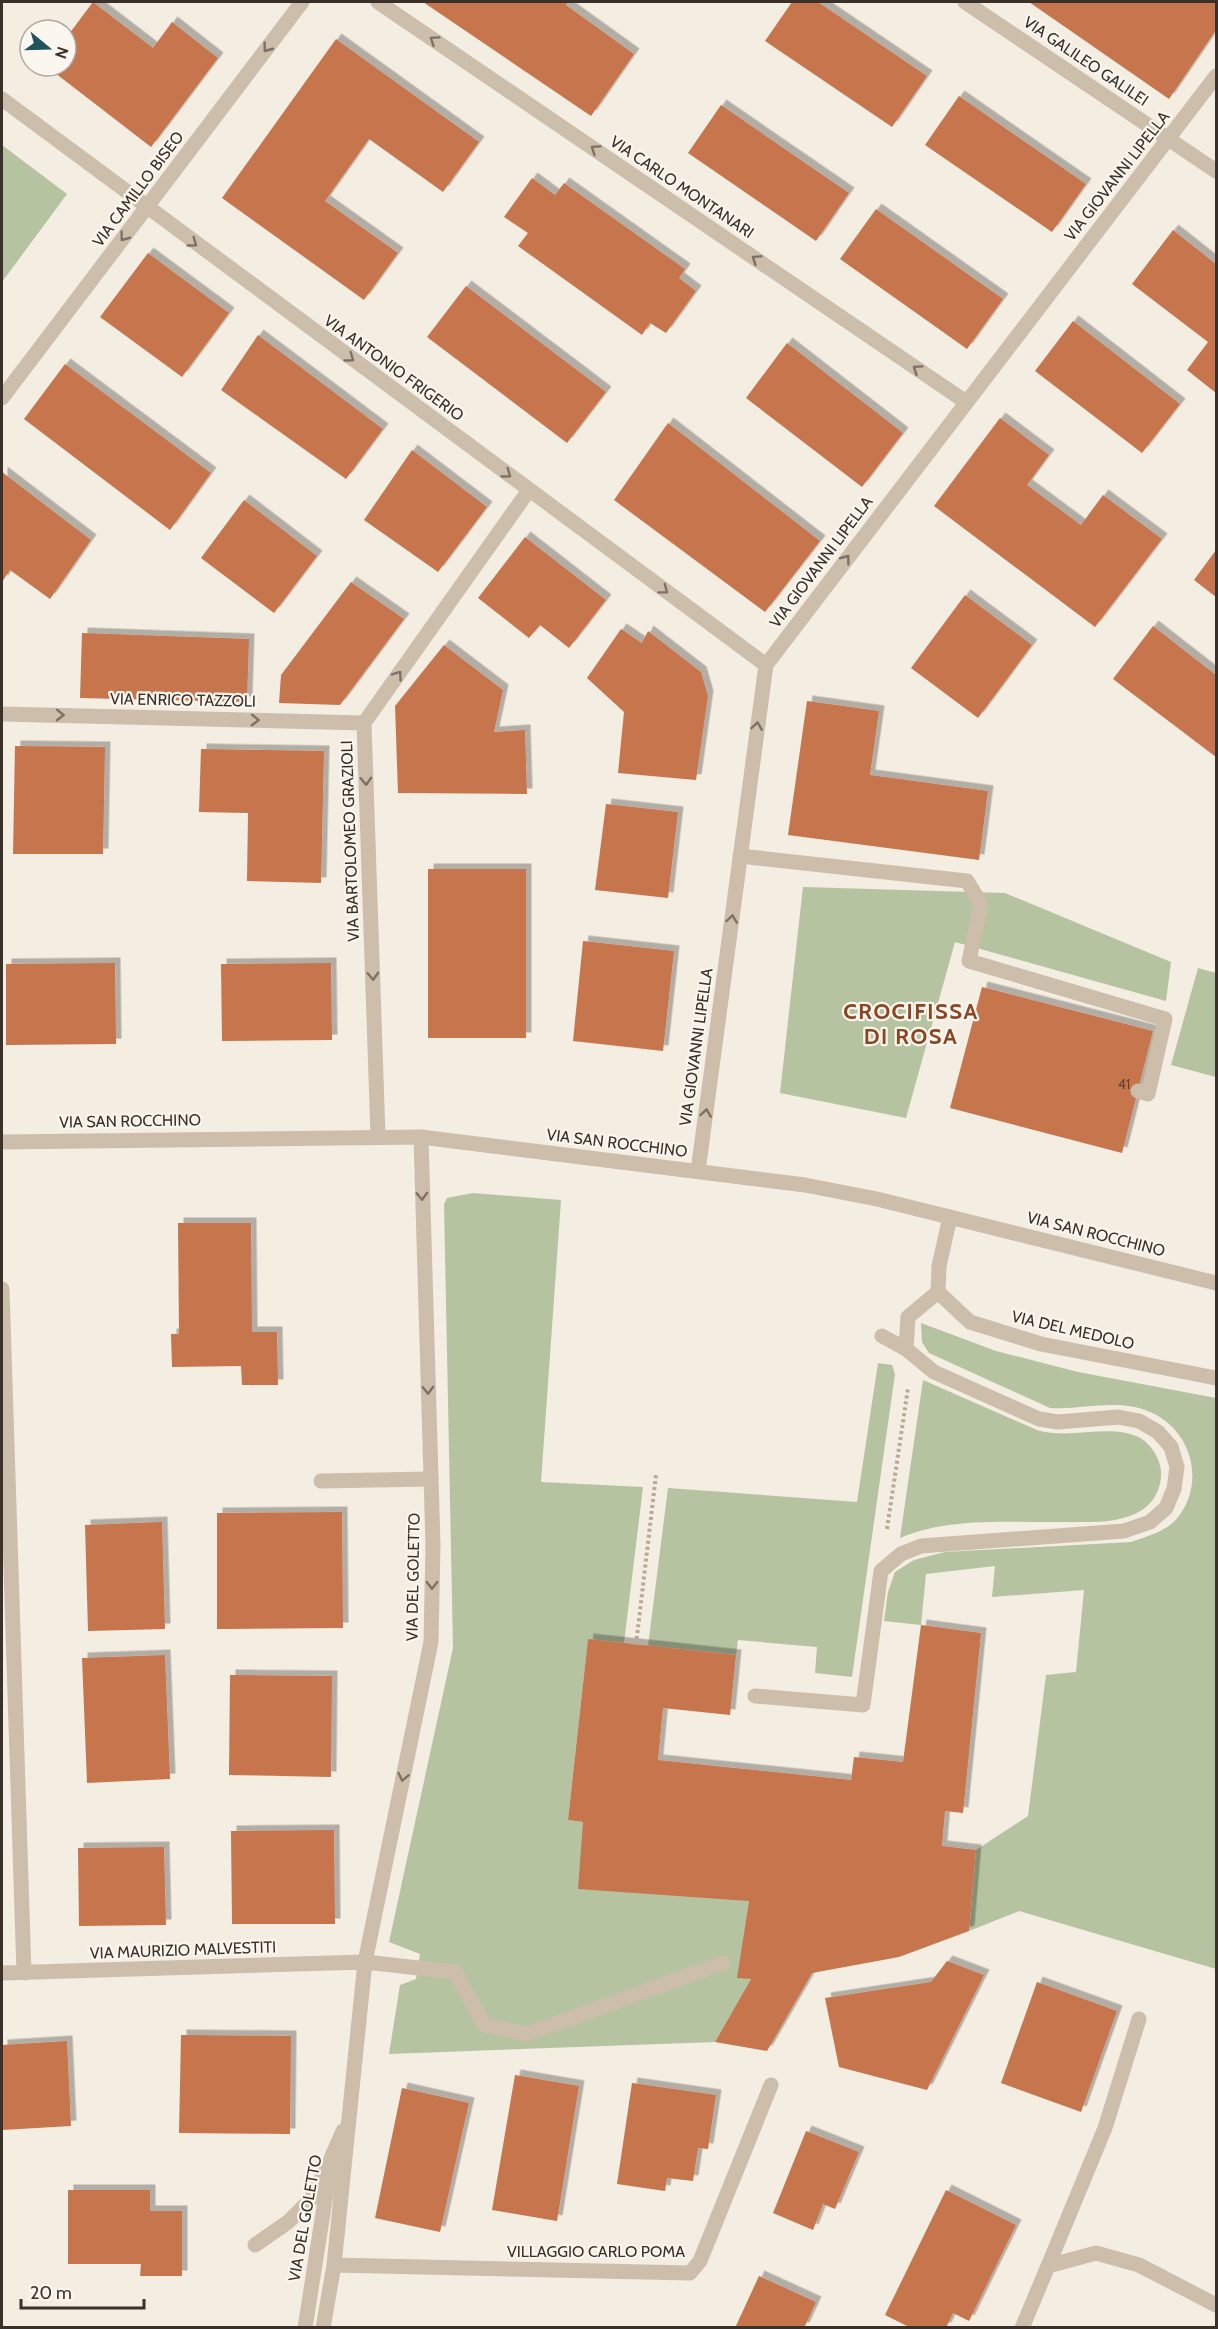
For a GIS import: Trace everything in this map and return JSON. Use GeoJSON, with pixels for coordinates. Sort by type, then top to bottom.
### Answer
{"type":"FeatureCollection","features":[{"type":"Feature","properties":{"kind":"street","name":"VIA CAMILLO BISEO"},"geometry":{"type":"LineString","coordinates":[[2,398],[302,2]]}},
{"type":"Feature","properties":{"kind":"street","name":"VIA CARLO MONTANARI"},"geometry":{"type":"LineString","coordinates":[[378,2],[966,402]]}},
{"type":"Feature","properties":{"kind":"street","name":"VIA GALILEO GALILEI"},"geometry":{"type":"LineString","coordinates":[[965,2],[1216,171]]}},
{"type":"Feature","properties":{"kind":"street","name":"VIA GIOVANNI LIPELLA"},"geometry":{"type":"LineString","coordinates":[[698,1171],[766,665],[1216,76]]}},
{"type":"Feature","properties":{"kind":"street","name":"VIA ANTONIO FRIGERIO"},"geometry":{"type":"LineString","coordinates":[[2,99],[146,208],[766,665]]}},
{"type":"Feature","properties":{"kind":"street","name":"VIA BARTOLOMEO GRAZIOLI"},"geometry":{"type":"LineString","coordinates":[[378,1136],[364,723],[530,490]]}},
{"type":"Feature","properties":{"kind":"street","name":"VIA ENRICO TAZZOLI"},"geometry":{"type":"LineString","coordinates":[[2,714],[364,723]]}},
{"type":"Feature","properties":{"kind":"street"},"geometry":{"type":"LineString","coordinates":[[740,856],[968,881],[981,904],[969,961],[1165,1019],[1148,1094],[1138,1091]]}},
{"type":"Feature","properties":{"kind":"street","name":"VIA SAN ROCCHINO"},"geometry":{"type":"LineString","coordinates":[[2,1142],[421,1137],[804,1185],[950,1216],[1216,1282]]}},
{"type":"Feature","properties":{"kind":"street","name":"VIA DEL GOLETTO"},"geometry":{"type":"LineString","coordinates":[[323,2328],[334,2265],[365,1962],[431,1642],[430,1479],[421,1137]]}},
{"type":"Feature","properties":{"kind":"street"},"geometry":{"type":"LineString","coordinates":[[906,1349],[908,1317],[938,1292],[939,1266],[950,1216]]}},
{"type":"Feature","properties":{"kind":"street"},"geometry":{"type":"LineString","coordinates":[[2,1289],[24,1973]]}},
{"type":"Feature","properties":{"kind":"street","name":"VIA DEL MEDOLO"},"geometry":{"type":"LineString","coordinates":[[938,1292],[970,1322],[1041,1344],[1216,1378]]}},
{"type":"Feature","properties":{"kind":"street"},"geometry":{"type":"LineString","coordinates":[[755,1696],[863,1705],[881,1571],[901,1554],[921,1546],[1124,1531],[1150,1522],[1166,1508],[1177,1467],[1171,1447],[1158,1432],[1139,1421],[1118,1417],[1058,1422],[1039,1419],[934,1372],[906,1349],[882,1336]]}},
{"type":"Feature","properties":{"kind":"street"},"geometry":{"type":"LineString","coordinates":[[321,1481],[430,1479]]}},
{"type":"Feature","properties":{"kind":"street","name":"VIA MAURIZIO MALVESTITI"},"geometry":{"type":"LineString","coordinates":[[2,1973],[365,1962],[455,1972],[484,2025],[527,2034],[723,1963]]}},
{"type":"Feature","properties":{"kind":"street"},"geometry":{"type":"LineString","coordinates":[[1022,2328],[1105,2128],[1138,2019]]}},
{"type":"Feature","properties":{"kind":"street","name":"VILLAGGIO CARLO POMA"},"geometry":{"type":"LineString","coordinates":[[334,2265],[690,2273],[700,2261],[771,2085]]}},
{"type":"Feature","properties":{"kind":"street","name":"VIA DEL GOLETTO"},"geometry":{"type":"LineString","coordinates":[[305,2328],[332,2156],[349,2117]]}},
{"type":"Feature","properties":{"kind":"street"},"geometry":{"type":"LineString","coordinates":[[255,2245],[288,2222],[311,2199],[332,2156]]}},
{"type":"Feature","properties":{"kind":"street"},"geometry":{"type":"LineString","coordinates":[[1048,2266],[1096,2253],[1139,2265],[1216,2305]]}},
{"type":"Feature","properties":{"kind":"path"},"geometry":{"type":"LineString","coordinates":[[881,1571],[910,1378],[906,1349]]}},
{"type":"Feature","properties":{"kind":"path"},"geometry":{"type":"LineString","coordinates":[[636,1644],[656,1475]]}},
{"type":"Feature","properties":{"kind":"green space"},"geometry":{"type":"Polygon","coordinates":[[[2,145],[67,194],[2,282],[2,145]]]}},
{"type":"Feature","properties":{"kind":"green space"},"geometry":{"type":"Polygon","coordinates":[[[803,887],[1005,893],[1171,962],[1166,1001],[955,942],[906,1118],[780,1093],[803,887]]]}},
{"type":"Feature","properties":{"kind":"green space"},"geometry":{"type":"Polygon","coordinates":[[[1198,968],[1216,973],[1216,1077],[1171,1065],[1198,968]]]}},
{"type":"Feature","properties":{"kind":"green space"},"geometry":{"type":"Polygon","coordinates":[[[473,1193],[561,1200],[541,1482],[643,1487],[624,1643],[588,1640],[568,1820],[583,1822],[749,1901],[738,1977],[751,1979],[715,2042],[389,2054],[400,1985],[416,1979],[420,1954],[389,1942],[453,1648],[444,1204],[447,1198],[473,1193]]]}},
{"type":"Feature","properties":{"kind":"green space"},"geometry":{"type":"Polygon","coordinates":[[[921,1323],[996,1351],[1078,1372],[1216,1398],[1216,1969],[1019,1911],[969,1931],[976,1850],[1028,1816],[1046,1675],[1076,1672],[1084,1590],[992,1597],[995,1566],[926,1574],[921,1625],[884,1621],[888,1592],[895,1572],[914,1560],[945,1552],[1131,1542],[1163,1529],[1179,1516],[1187,1502],[1192,1471],[1190,1456],[1175,1430],[1150,1412],[1113,1405],[1050,1408],[929,1353],[922,1342],[921,1323]]]}},
{"type":"Feature","properties":{"kind":"green space"},"geometry":{"type":"Polygon","coordinates":[[[878,1363],[892,1365],[895,1374],[852,1677],[815,1673],[817,1647],[738,1640],[736,1655],[648,1646],[668,1488],[857,1502],[878,1363]]]}},
{"type":"Feature","properties":{"kind":"green space"},"geometry":{"type":"Polygon","coordinates":[[[923,1380],[1037,1430],[1049,1433],[1113,1431],[1141,1438],[1153,1450],[1158,1460],[1161,1477],[1157,1493],[1151,1503],[1142,1510],[1115,1520],[982,1522],[940,1526],[900,1538],[923,1380]]]}},
{"type":"Feature","properties":{"kind":"building"},"geometry":{"type":"Polygon","coordinates":[[[93,2],[153,48],[172,22],[218,58],[151,147],[62,78],[78,78],[78,22],[93,2]]]}},
{"type":"Feature","properties":{"kind":"building"},"geometry":{"type":"Polygon","coordinates":[[[423,2],[568,2],[566,5],[634,54],[591,116],[423,2]]]}},
{"type":"Feature","properties":{"kind":"building"},"geometry":{"type":"Polygon","coordinates":[[[792,2],[818,2],[927,76],[892,127],[765,41],[792,2]]]}},
{"type":"Feature","properties":{"kind":"building"},"geometry":{"type":"Polygon","coordinates":[[[1029,2],[1216,2],[1216,30],[1169,99],[1029,2]]]}},
{"type":"Feature","properties":{"kind":"building"},"geometry":{"type":"Polygon","coordinates":[[[336,39],[479,142],[443,192],[369,139],[325,201],[398,253],[364,300],[222,198],[336,39]]]}},
{"type":"Feature","properties":{"kind":"building"},"geometry":{"type":"Polygon","coordinates":[[[959,96],[1086,184],[1052,232],[925,145],[959,96]]]}},
{"type":"Feature","properties":{"kind":"building"},"geometry":{"type":"Polygon","coordinates":[[[721,105],[849,193],[816,241],[688,153],[721,105]]]}},
{"type":"Feature","properties":{"kind":"building"},"geometry":{"type":"Polygon","coordinates":[[[532,178],[555,195],[564,183],[685,269],[679,278],[696,291],[666,333],[650,323],[642,335],[518,246],[528,233],[504,217],[532,178]]]}},
{"type":"Feature","properties":{"kind":"building"},"geometry":{"type":"Polygon","coordinates":[[[876,209],[1003,299],[967,349],[840,259],[876,209]]]}},
{"type":"Feature","properties":{"kind":"building"},"geometry":{"type":"Polygon","coordinates":[[[1173,230],[1216,264],[1216,393],[1187,370],[1208,342],[1132,284],[1173,230]]]}},
{"type":"Feature","properties":{"kind":"building"},"geometry":{"type":"Polygon","coordinates":[[[148,253],[229,313],[182,377],[100,317],[148,253]]]}},
{"type":"Feature","properties":{"kind":"building"},"geometry":{"type":"Polygon","coordinates":[[[466,286],[606,392],[567,443],[427,337],[466,286]]]}},
{"type":"Feature","properties":{"kind":"building"},"geometry":{"type":"Polygon","coordinates":[[[1073,321],[1180,404],[1142,453],[1035,371],[1073,321]]]}},
{"type":"Feature","properties":{"kind":"building"},"geometry":{"type":"Polygon","coordinates":[[[258,335],[383,429],[346,479],[221,390],[258,335]]]}},
{"type":"Feature","properties":{"kind":"building"},"geometry":{"type":"Polygon","coordinates":[[[787,343],[903,433],[862,487],[746,398],[787,343]]]}},
{"type":"Feature","properties":{"kind":"building"},"geometry":{"type":"Polygon","coordinates":[[[65,364],[211,473],[170,530],[24,419],[65,364]]]}},
{"type":"Feature","properties":{"kind":"building"},"geometry":{"type":"Polygon","coordinates":[[[1000,418],[1049,455],[1027,485],[1081,525],[1103,495],[1162,539],[1095,627],[934,506],[1000,418]]]}},
{"type":"Feature","properties":{"kind":"building"},"geometry":{"type":"Polygon","coordinates":[[[668,423],[820,541],[765,612],[614,500],[668,423]]]}},
{"type":"Feature","properties":{"kind":"building"},"geometry":{"type":"Polygon","coordinates":[[[412,450],[487,507],[438,572],[364,520],[412,450]]]}},
{"type":"Feature","properties":{"kind":"building"},"geometry":{"type":"Polygon","coordinates":[[[2,472],[91,540],[50,599],[10,570],[2,582],[2,472]]]}},
{"type":"Feature","properties":{"kind":"building"},"geometry":{"type":"Polygon","coordinates":[[[244,500],[317,556],[274,613],[201,558],[244,500]]]}},
{"type":"Feature","properties":{"kind":"building"},"geometry":{"type":"Polygon","coordinates":[[[525,537],[606,600],[569,648],[540,625],[529,638],[478,598],[525,537]]]}},
{"type":"Feature","properties":{"kind":"building"},"geometry":{"type":"Polygon","coordinates":[[[1216,550],[1216,597],[1194,580],[1216,550]]]}},
{"type":"Feature","properties":{"kind":"building"},"geometry":{"type":"Polygon","coordinates":[[[351,582],[404,619],[340,705],[279,703],[281,675],[351,582]]]}},
{"type":"Feature","properties":{"kind":"building"},"geometry":{"type":"Polygon","coordinates":[[[965,595],[1032,645],[978,718],[911,668],[965,595]]]}},
{"type":"Feature","properties":{"kind":"building"},"geometry":{"type":"Polygon","coordinates":[[[1153,626],[1216,675],[1216,757],[1113,679],[1153,626]]]}},
{"type":"Feature","properties":{"kind":"building"},"geometry":{"type":"Polygon","coordinates":[[[621,629],[642,643],[648,631],[701,672],[708,696],[696,780],[618,773],[624,712],[587,678],[621,629]]]}},
{"type":"Feature","properties":{"kind":"building"},"geometry":{"type":"Polygon","coordinates":[[[82,633],[249,639],[247,702],[80,698],[82,633]]]}},
{"type":"Feature","properties":{"kind":"building"},"geometry":{"type":"Polygon","coordinates":[[[444,645],[503,690],[494,732],[525,730],[527,794],[398,793],[395,706],[444,645]]]}},
{"type":"Feature","properties":{"kind":"building"},"geometry":{"type":"Polygon","coordinates":[[[807,701],[879,711],[870,775],[988,791],[979,860],[788,835],[807,701]]]}},
{"type":"Feature","properties":{"kind":"building"},"geometry":{"type":"Polygon","coordinates":[[[15,746],[105,747],[103,854],[13,854],[15,746]]]}},
{"type":"Feature","properties":{"kind":"building"},"geometry":{"type":"Polygon","coordinates":[[[201,749],[324,751],[321,883],[247,881],[248,813],[199,812],[201,749]]]}},
{"type":"Feature","properties":{"kind":"building"},"geometry":{"type":"Polygon","coordinates":[[[606,804],[678,812],[668,898],[595,890],[606,804]]]}},
{"type":"Feature","properties":{"kind":"building"},"geometry":{"type":"Polygon","coordinates":[[[428,869],[526,869],[526,1038],[428,1038],[428,869]]]}},
{"type":"Feature","properties":{"kind":"building"},"geometry":{"type":"Polygon","coordinates":[[[583,941],[674,951],[663,1051],[573,1041],[583,941]]]}},
{"type":"Feature","properties":{"kind":"building"},"geometry":{"type":"Polygon","coordinates":[[[115,963],[116,1044],[6,1045],[6,964],[115,963]]]}},
{"type":"Feature","properties":{"kind":"building"},"geometry":{"type":"Polygon","coordinates":[[[331,963],[332,1040],[222,1041],[221,964],[331,963]]]}},
{"type":"Feature","properties":{"kind":"building"},"geometry":{"type":"Polygon","coordinates":[[[982,987],[1153,1031],[1122,1153],[950,1108],[982,987]]]}},
{"type":"Feature","properties":{"kind":"building"},"geometry":{"type":"Polygon","coordinates":[[[178,1223],[251,1223],[252,1332],[277,1332],[278,1385],[242,1385],[241,1366],[172,1367],[171,1334],[179,1334],[178,1223]]]}},
{"type":"Feature","properties":{"kind":"building"},"geometry":{"type":"Polygon","coordinates":[[[342,1512],[343,1628],[217,1629],[217,1513],[342,1512]]]}},
{"type":"Feature","properties":{"kind":"building"},"geometry":{"type":"Polygon","coordinates":[[[162,1522],[165,1629],[88,1631],[85,1525],[162,1522]]]}},
{"type":"Feature","properties":{"kind":"building"},"geometry":{"type":"Polygon","coordinates":[[[921,1625],[981,1633],[963,1813],[945,1811],[942,1846],[976,1850],[969,1931],[899,1957],[812,1973],[767,2051],[715,2042],[751,1979],[737,1978],[749,1901],[578,1889],[583,1822],[568,1820],[588,1639],[736,1655],[730,1715],[663,1708],[658,1760],[851,1780],[854,1757],[903,1762],[921,1625]]]}},
{"type":"Feature","properties":{"kind":"building"},"geometry":{"type":"Polygon","coordinates":[[[165,1655],[170,1779],[87,1783],[82,1658],[165,1655]]]}},
{"type":"Feature","properties":{"kind":"building"},"geometry":{"type":"Polygon","coordinates":[[[230,1675],[332,1676],[331,1777],[229,1775],[230,1675]]]}},
{"type":"Feature","properties":{"kind":"building"},"geometry":{"type":"Polygon","coordinates":[[[334,1830],[335,1924],[232,1924],[231,1831],[334,1830]]]}},
{"type":"Feature","properties":{"kind":"building"},"geometry":{"type":"Polygon","coordinates":[[[164,1847],[166,1925],[79,1926],[78,1848],[164,1847]]]}},
{"type":"Feature","properties":{"kind":"building"},"geometry":{"type":"Polygon","coordinates":[[[947,1961],[984,1975],[927,2090],[839,2067],[825,1998],[931,1982],[947,1961]]]}},
{"type":"Feature","properties":{"kind":"building"},"geometry":{"type":"Polygon","coordinates":[[[1037,1982],[1117,2011],[1081,2112],[1001,2083],[1037,1982]]]}},
{"type":"Feature","properties":{"kind":"building"},"geometry":{"type":"Polygon","coordinates":[[[181,2035],[291,2036],[290,2134],[179,2133],[181,2035]]]}},
{"type":"Feature","properties":{"kind":"building"},"geometry":{"type":"Polygon","coordinates":[[[67,2041],[71,2126],[2,2130],[2,2045],[67,2041]]]}},
{"type":"Feature","properties":{"kind":"building"},"geometry":{"type":"Polygon","coordinates":[[[515,2075],[579,2086],[557,2221],[492,2210],[515,2075]]]}},
{"type":"Feature","properties":{"kind":"building"},"geometry":{"type":"Polygon","coordinates":[[[632,2083],[716,2095],[708,2149],[698,2148],[693,2181],[667,2178],[665,2191],[617,2184],[632,2083]]]}},
{"type":"Feature","properties":{"kind":"building"},"geometry":{"type":"Polygon","coordinates":[[[402,2088],[469,2103],[440,2232],[375,2218],[402,2088]]]}},
{"type":"Feature","properties":{"kind":"building"},"geometry":{"type":"Polygon","coordinates":[[[806,2131],[859,2152],[835,2209],[823,2204],[813,2230],[773,2213],[806,2131]]]}},
{"type":"Feature","properties":{"kind":"building"},"geometry":{"type":"Polygon","coordinates":[[[68,2190],[150,2190],[150,2211],[182,2211],[182,2276],[140,2276],[141,2264],[68,2264],[68,2190]]]}},
{"type":"Feature","properties":{"kind":"building"},"geometry":{"type":"Polygon","coordinates":[[[946,2190],[1016,2225],[969,2321],[953,2313],[946,2328],[911,2328],[885,2315],[946,2190]]]}},
{"type":"Feature","properties":{"kind":"building"},"geometry":{"type":"Polygon","coordinates":[[[759,2276],[816,2302],[804,2328],[735,2328],[759,2276]]]}},
{"type":"Feature","properties":{"kind":"district","name":"CROCIFISSA DI ROSA"},"geometry":{"type":"Point","coordinates":[911,1024]}}]}
